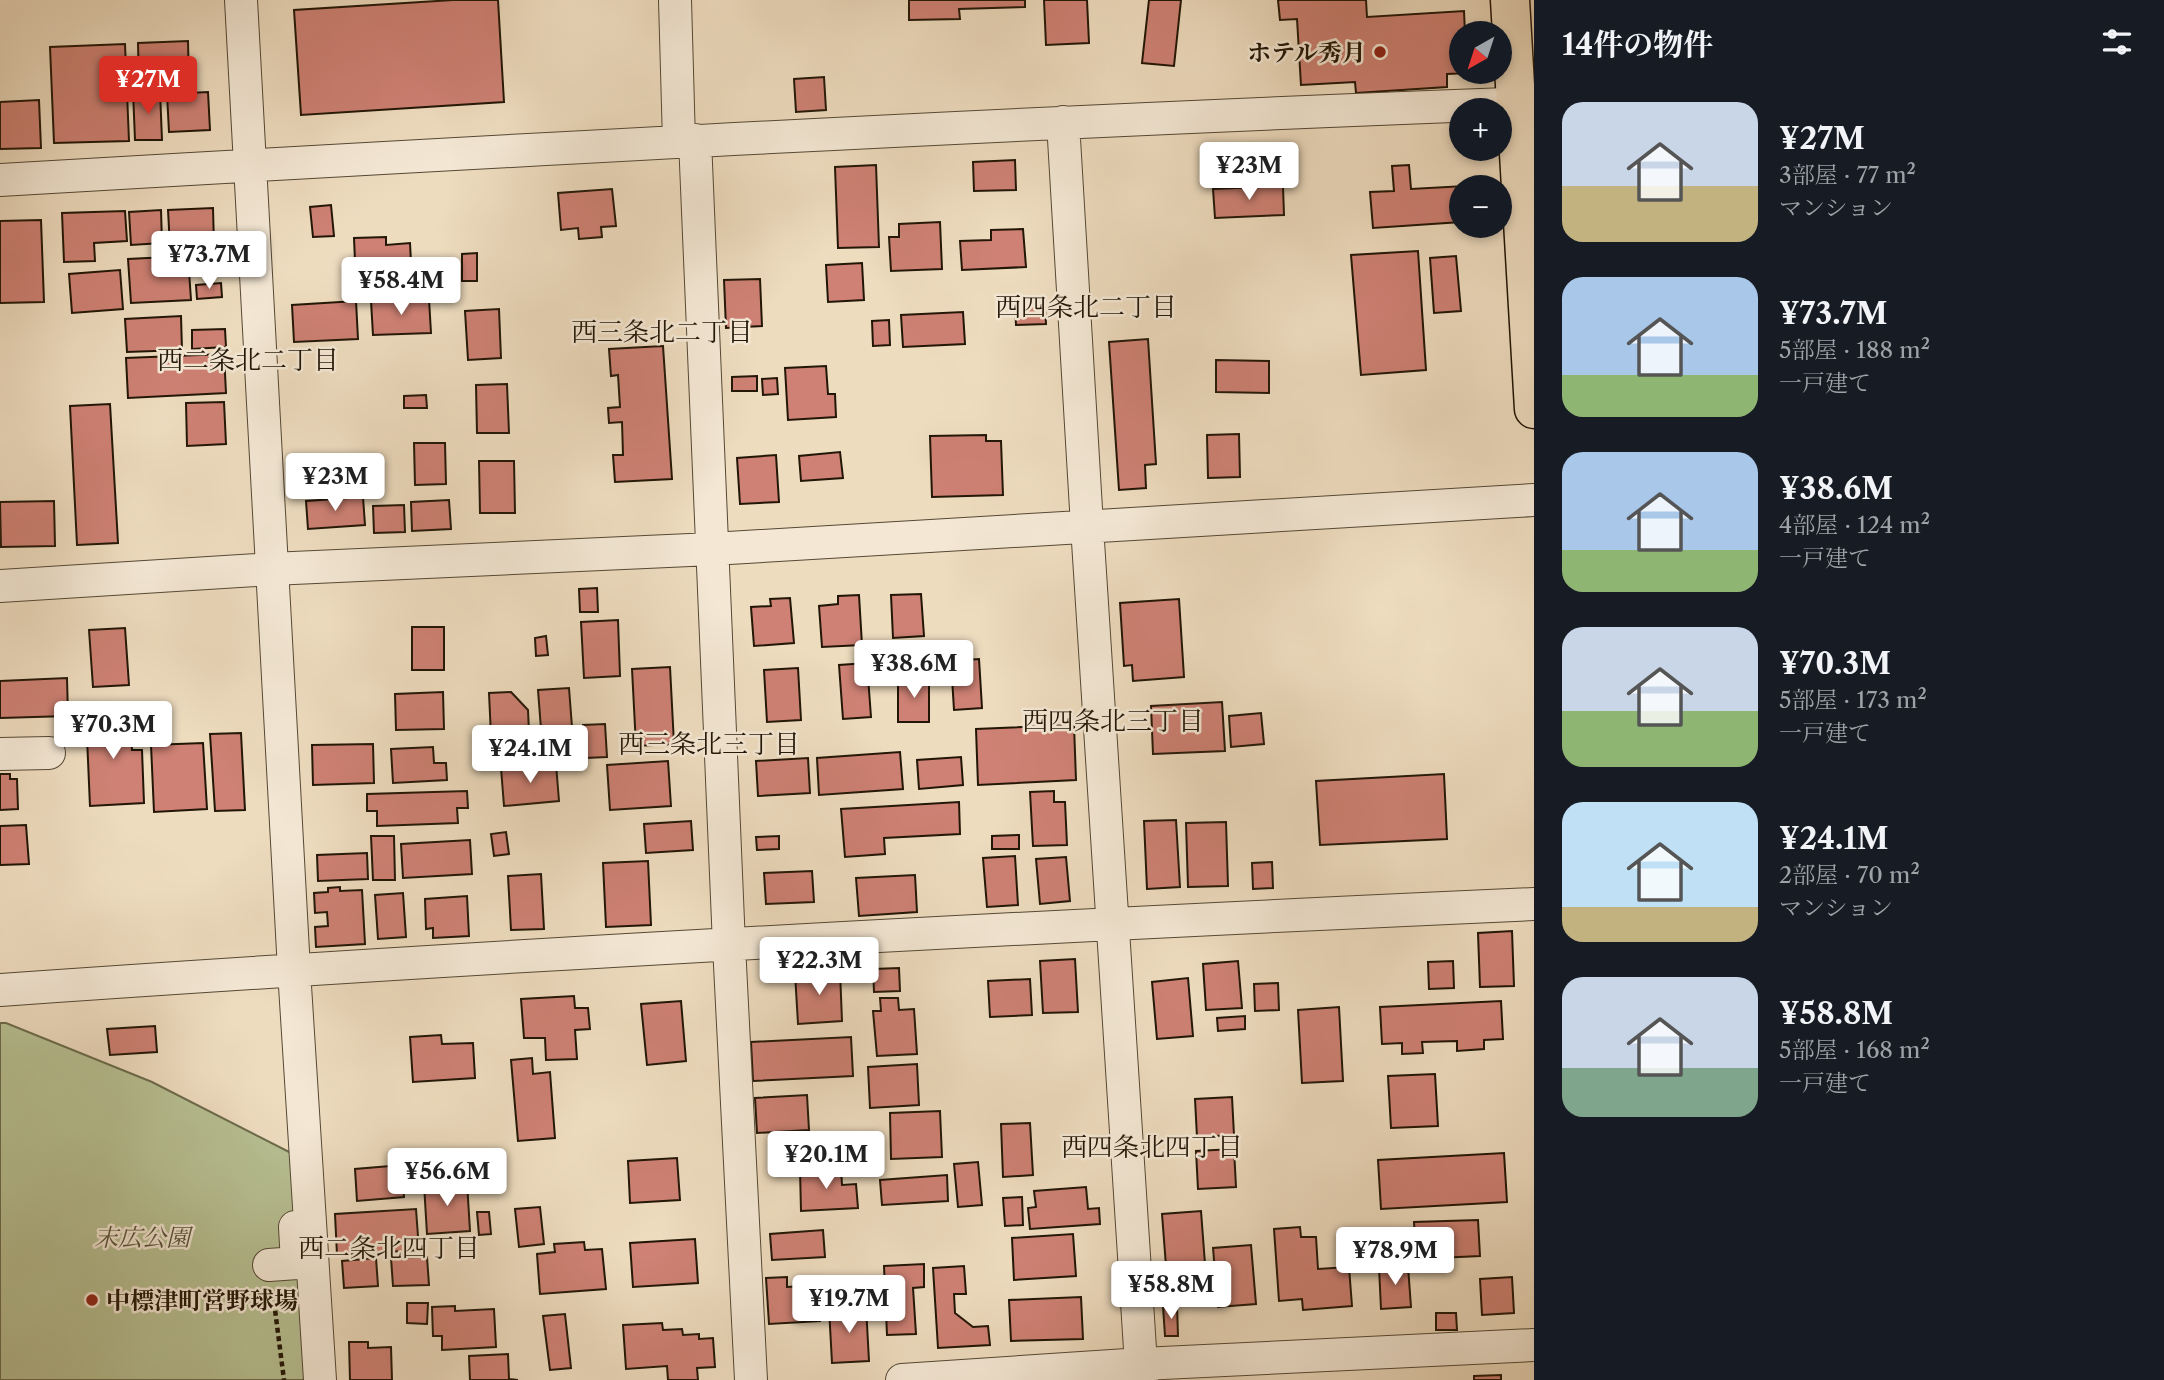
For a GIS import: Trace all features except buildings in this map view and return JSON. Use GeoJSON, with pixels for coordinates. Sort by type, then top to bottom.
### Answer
{"type":"FeatureCollection","features":[{"type":"Feature","properties":{"kind":"main road"},"geometry":{"type":"LineString","coordinates":[[1510,0],[1525,104],[1534,410]]}},
{"type":"Feature","properties":{"kind":"street"},"geometry":{"type":"LineString","coordinates":[[240,0],[271,569],[298,1263],[269,1265]]}},
{"type":"Feature","properties":{"kind":"street"},"geometry":{"type":"LineString","coordinates":[[675,0],[687,141],[712,548],[751,1380]]}},
{"type":"Feature","properties":{"kind":"street"},"geometry":{"type":"LineString","coordinates":[[0,180],[1063,122],[1525,104]]}},
{"type":"Feature","properties":{"kind":"street"},"geometry":{"type":"LineString","coordinates":[[1063,122],[1142,1372]]}},
{"type":"Feature","properties":{"kind":"street"},"geometry":{"type":"LineString","coordinates":[[0,586],[1534,500]]}},
{"type":"Feature","properties":{"kind":"street"},"geometry":{"type":"LineString","coordinates":[[0,754],[49,753]]}},
{"type":"Feature","properties":{"kind":"street"},"geometry":{"type":"LineString","coordinates":[[0,990],[286,970],[1114,923],[1534,904]]}},
{"type":"Feature","properties":{"kind":"street"},"geometry":{"type":"LineString","coordinates":[[286,970],[320,1380]]}},
{"type":"Feature","properties":{"kind":"street"},"geometry":{"type":"LineString","coordinates":[[902,1380],[1142,1372],[1534,1345]]}},
{"type":"Feature","properties":{"kind":"path"},"geometry":{"type":"LineString","coordinates":[[269,1265],[284,1380]]}},
{"type":"Feature","properties":{"kind":"green space","name":"末広公園"},"geometry":{"type":"Polygon","coordinates":[[[0,1023],[6,1023],[152,1082],[299,1157],[311,1380],[0,1380],[0,1023]]]}},
{"type":"Feature","properties":{"kind":"place","name":"ホテル秀月"},"geometry":{"type":"Point","coordinates":[1380,52]}},
{"type":"Feature","properties":{"kind":"place","name":"中標津町営野球場"},"geometry":{"type":"Point","coordinates":[92,1300]}},
{"type":"Feature","properties":{"kind":"district","name":"西四条北二丁目"},"geometry":{"type":"Point","coordinates":[1086,307]}},
{"type":"Feature","properties":{"kind":"district","name":"西三条北二丁目"},"geometry":{"type":"Point","coordinates":[662,332]}},
{"type":"Feature","properties":{"kind":"district","name":"西二条北二丁目"},"geometry":{"type":"Point","coordinates":[248,360]}},
{"type":"Feature","properties":{"kind":"district","name":"西四条北三丁目"},"geometry":{"type":"Point","coordinates":[1113,721]}},
{"type":"Feature","properties":{"kind":"district","name":"西三条北三丁目"},"geometry":{"type":"Point","coordinates":[709,744]}},
{"type":"Feature","properties":{"kind":"district","name":"西四条北四丁目"},"geometry":{"type":"Point","coordinates":[1152,1147]}},
{"type":"Feature","properties":{"kind":"district","name":"西二条北四丁目"},"geometry":{"type":"Point","coordinates":[389,1248]}}]}
